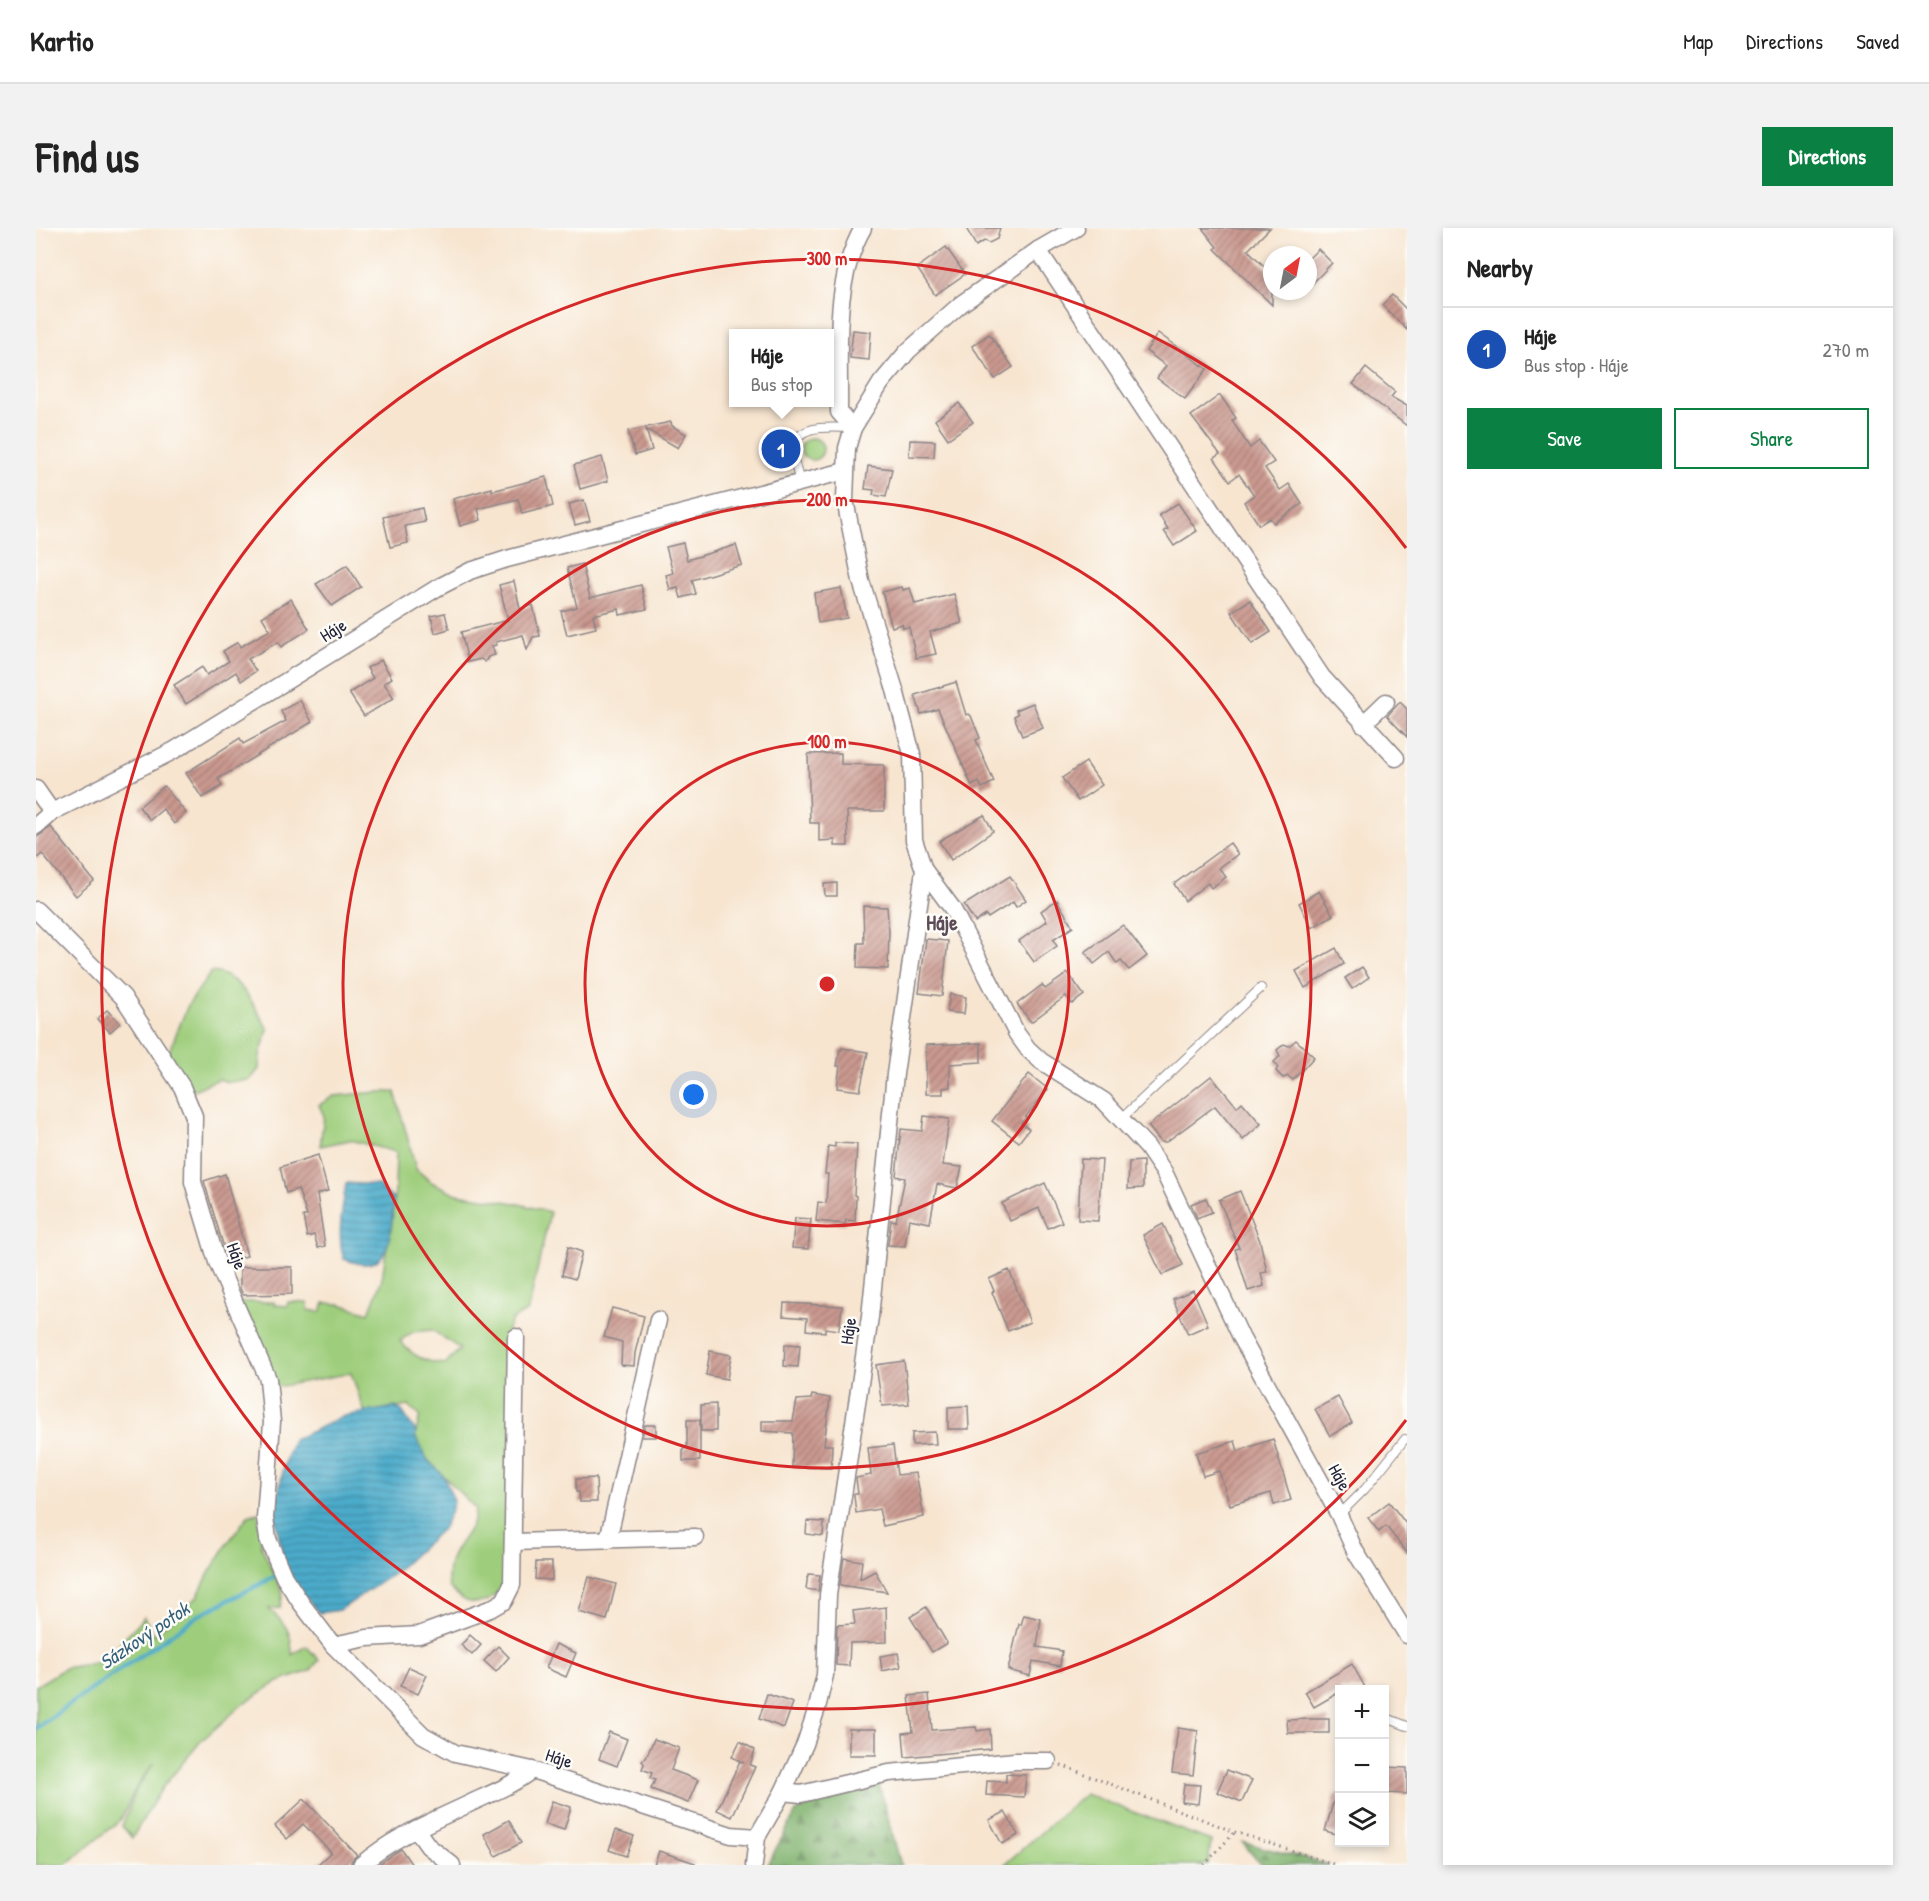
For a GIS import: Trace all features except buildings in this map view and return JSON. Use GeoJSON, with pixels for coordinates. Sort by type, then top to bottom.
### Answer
{"type":"FeatureCollection","features":[{"type":"Feature","properties":{"kind":"street"},"geometry":{"type":"LineString","coordinates":[[853,428],[839,412],[842,292],[849,259],[863,228]]}},
{"type":"Feature","properties":{"kind":"street","name":"Háje"},"geometry":{"type":"LineString","coordinates":[[1076,228],[1038,250],[961,304],[908,351],[881,383],[853,428],[847,448],[845,501],[861,581],[896,690],[912,754],[914,840],[924,870],[952,908],[1017,1034],[1028,1049],[1041,1061],[1104,1101],[1148,1147],[1164,1172],[1241,1337],[1339,1515],[1355,1551],[1407,1635]]}},
{"type":"Feature","properties":{"kind":"street"},"geometry":{"type":"LineString","coordinates":[[1038,250],[1322,678],[1396,758]]}},
{"type":"Feature","properties":{"kind":"street","name":"Háje"},"geometry":{"type":"LineString","coordinates":[[36,826],[52,812],[173,751],[437,588],[470,571],[507,559],[845,471]]}},
{"type":"Feature","properties":{"kind":"street"},"geometry":{"type":"LineString","coordinates":[[1363,724],[1386,702]]}},
{"type":"Feature","properties":{"kind":"street"},"geometry":{"type":"LineString","coordinates":[[36,789],[52,812]]}},
{"type":"Feature","properties":{"kind":"street","name":"Háje"},"geometry":{"type":"LineString","coordinates":[[36,910],[123,997],[182,1087],[194,1116],[193,1182],[217,1262],[268,1379],[272,1422],[265,1518],[268,1539],[284,1577],[333,1645],[423,1735],[455,1753],[532,1770],[731,1835],[757,1837],[783,1792],[805,1744],[825,1675],[828,1595],[870,1317],[895,1074],[924,870]]}},
{"type":"Feature","properties":{"kind":"street"},"geometry":{"type":"LineString","coordinates":[[608,1540],[658,1320]]}},
{"type":"Feature","properties":{"kind":"street"},"geometry":{"type":"LineString","coordinates":[[333,1645],[368,1638],[419,1635],[490,1609],[504,1601],[512,1585],[516,1337]]}},
{"type":"Feature","properties":{"kind":"street"},"geometry":{"type":"LineString","coordinates":[[513,1542],[695,1537]]}},
{"type":"Feature","properties":{"kind":"street"},"geometry":{"type":"LineString","coordinates":[[783,1792],[801,1794],[889,1773],[1015,1761],[1048,1761]]}},
{"type":"Feature","properties":{"kind":"street"},"geometry":{"type":"LineString","coordinates":[[361,1865],[384,1847],[416,1829],[516,1782],[532,1770]]}},
{"type":"Feature","properties":{"kind":"street"},"geometry":{"type":"LineString","coordinates":[[416,1829],[428,1846],[452,1865]]}},
{"type":"Feature","properties":{"kind":"street"},"geometry":{"type":"LineString","coordinates":[[754,1865],[757,1837]]}},
{"type":"Feature","properties":{"kind":"lane"},"geometry":{"type":"LineString","coordinates":[[800,483],[793,452],[795,441],[802,433],[812,428],[853,428]]}},
{"type":"Feature","properties":{"kind":"lane"},"geometry":{"type":"LineString","coordinates":[[1122,1118],[1261,988]]}},
{"type":"Feature","properties":{"kind":"lane"},"geometry":{"type":"LineString","coordinates":[[1339,1515],[1365,1489],[1404,1439]]}},
{"type":"Feature","properties":{"kind":"lane"},"geometry":{"type":"LineString","coordinates":[[1389,1719],[1407,1726]]}},
{"type":"Feature","properties":{"kind":"path"},"geometry":{"type":"LineString","coordinates":[[1048,1761],[1102,1779],[1235,1832],[1336,1865]]}},
{"type":"Feature","properties":{"kind":"path"},"geometry":{"type":"LineString","coordinates":[[1204,1865],[1235,1832]]}},
{"type":"Feature","properties":{"kind":"green space"},"geometry":{"type":"Polygon","coordinates":[[[812,438],[820,441],[823,449],[820,457],[812,460],[804,457],[801,449],[804,441],[812,438]]]}},
{"type":"Feature","properties":{"kind":"green space"},"geometry":{"type":"Polygon","coordinates":[[[211,972],[222,974],[239,985],[252,1001],[268,1029],[260,1055],[259,1069],[250,1080],[227,1082],[219,1079],[191,1091],[168,1054],[188,1005],[211,972]]]}},
{"type":"Feature","properties":{"kind":"green space"},"geometry":{"type":"Polygon","coordinates":[[[395,1092],[416,1169],[431,1182],[457,1194],[515,1203],[550,1212],[528,1311],[512,1320],[507,1331],[513,1398],[508,1573],[497,1593],[480,1603],[464,1600],[449,1587],[450,1562],[470,1527],[475,1508],[427,1459],[415,1436],[420,1416],[409,1406],[365,1413],[351,1373],[277,1387],[260,1341],[239,1302],[274,1302],[275,1305],[287,1306],[288,1302],[308,1302],[308,1310],[321,1312],[324,1303],[340,1304],[369,1313],[382,1279],[395,1191],[396,1152],[350,1140],[320,1146],[324,1116],[319,1105],[334,1096],[395,1092]],[[432,1330],[413,1332],[400,1341],[414,1354],[426,1360],[445,1364],[460,1349],[432,1330]]]}},
{"type":"Feature","properties":{"kind":"green space"},"geometry":{"type":"Polygon","coordinates":[[[258,1513],[262,1548],[283,1593],[280,1608],[269,1609],[287,1629],[291,1640],[292,1655],[306,1646],[319,1660],[310,1671],[276,1683],[244,1703],[201,1741],[162,1788],[132,1838],[122,1826],[137,1788],[154,1763],[138,1784],[121,1819],[66,1865],[36,1865],[36,1686],[65,1668],[107,1661],[118,1645],[144,1617],[154,1635],[197,1597],[230,1540],[248,1516],[258,1513]]]}},
{"type":"Feature","properties":{"kind":"green space"},"geometry":{"type":"Polygon","coordinates":[[[877,1777],[901,1865],[767,1865],[796,1812],[831,1793],[877,1777]]]}},
{"type":"Feature","properties":{"kind":"green space"},"geometry":{"type":"Polygon","coordinates":[[[1085,1794],[1211,1841],[1208,1865],[1004,1865],[1085,1794]]]}},
{"type":"Feature","properties":{"kind":"green space"},"geometry":{"type":"Polygon","coordinates":[[[1242,1842],[1330,1865],[1261,1865],[1242,1842]]]}},
{"type":"Feature","properties":{"kind":"water"},"geometry":{"type":"Polygon","coordinates":[[[346,1183],[378,1185],[394,1200],[386,1250],[373,1263],[361,1264],[344,1259],[340,1231],[346,1183]]]}},
{"type":"Feature","properties":{"kind":"water"},"geometry":{"type":"Polygon","coordinates":[[[395,1407],[402,1411],[416,1432],[415,1436],[427,1459],[443,1475],[453,1498],[452,1509],[442,1529],[393,1574],[340,1610],[319,1613],[296,1587],[286,1571],[274,1512],[286,1458],[293,1440],[344,1416],[395,1407]]]}},
{"type":"Feature","properties":{"kind":"waterway","name":"Sázkový potok"},"geometry":{"type":"LineString","coordinates":[[36,1728],[199,1615],[274,1577]]}},
{"type":"Feature","properties":{"kind":"place","name":"Háje"},"geometry":{"type":"Point","coordinates":[781,449]}},
{"type":"Feature","properties":{"kind":"district","name":"Háje"},"geometry":{"type":"Point","coordinates":[942,922]}}]}
